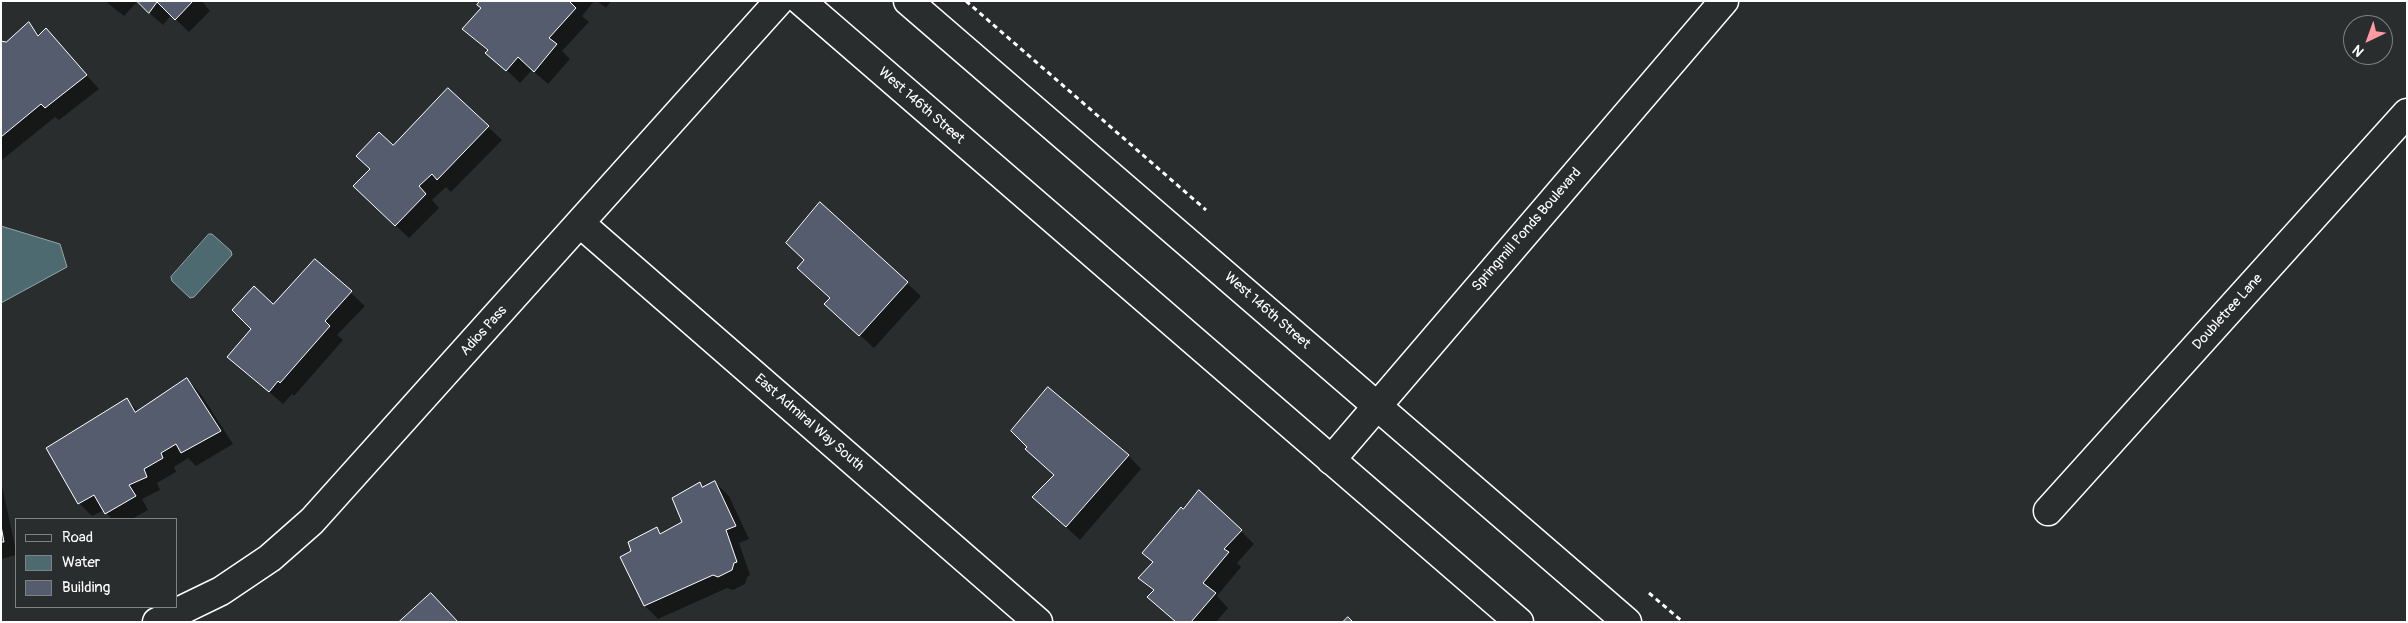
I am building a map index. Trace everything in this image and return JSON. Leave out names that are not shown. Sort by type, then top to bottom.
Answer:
[{"type":"street","name":"Adios Pass","points":[[158,622],[221,591],[270,558],[312,521],[779,1]]},
{"type":"street","name":"West 146th Street","points":[[800,1],[1519,622]]},
{"type":"street","name":"West 146th Street","points":[[908,1],[1627,622]]},
{"type":"street","name":"Springmill Ponds Boulevard","points":[[1331,460],[1724,1]]},
{"type":"street","name":"Doubletree Lane","points":[[2048,511],[2407,113]]},
{"type":"street","name":"East Admiral Way South","points":[[580,224],[1038,622]]},
{"type":"path","points":[[966,1],[1209,213]]},
{"type":"water","points":[[1,226],[60,244],[67,267],[1,303]]},
{"type":"water","points":[[209,234],[212,234],[231,251],[232,255],[194,297],[190,298],[172,281],[171,277]]},
{"type":"building","points":[[137,1],[193,1],[175,20],[157,2],[149,13]]},
{"type":"building","points":[[480,1],[569,1],[576,8],[549,38],[557,44],[534,72],[518,57],[506,71],[485,53],[488,50],[462,29],[481,8],[477,5]]},
{"type":"building","points":[[29,22],[38,36],[46,28],[87,75],[45,108],[41,104],[1,137],[1,41],[6,42]]},
{"type":"building","points":[[448,88],[489,126],[437,180],[432,174],[419,186],[426,194],[395,226],[353,186],[370,169],[356,156],[379,132],[393,145]]},
{"type":"building","points":[[820,202],[908,282],[859,336],[824,304],[830,298],[797,268],[804,260],[786,243]]},
{"type":"building","points":[[315,259],[352,291],[325,321],[330,326],[280,383],[278,381],[269,392],[227,357],[251,329],[232,310],[254,286],[273,304]]},
{"type":"building","points":[[187,378],[221,431],[181,453],[176,444],[161,453],[163,458],[144,469],[147,477],[129,485],[136,496],[105,514],[94,495],[78,504],[46,448],[127,398],[135,412]]},
{"type":"building","points":[[1048,387],[1129,455],[1066,527],[1032,497],[1054,475],[1025,449],[1027,447],[1011,431]]},
{"type":"building","points":[[715,481],[736,526],[726,530],[737,562],[734,563],[732,570],[718,577],[713,575],[644,606],[620,557],[631,551],[628,542],[657,527],[660,534],[682,522],[672,498],[700,482],[702,487]]},
{"type":"building","points":[[1199,490],[1242,530],[1224,549],[1229,552],[1203,583],[1216,593],[1191,622],[1176,622],[1147,597],[1154,590],[1138,578],[1153,562],[1142,553],[1181,507],[1183,509]]},
{"type":"building","points":[[1,526],[4,542],[1,542]]},
{"type":"building","points":[[431,593],[458,622],[399,622]]},
{"type":"building","points":[[1348,617],[1353,622],[1343,622]]}]
